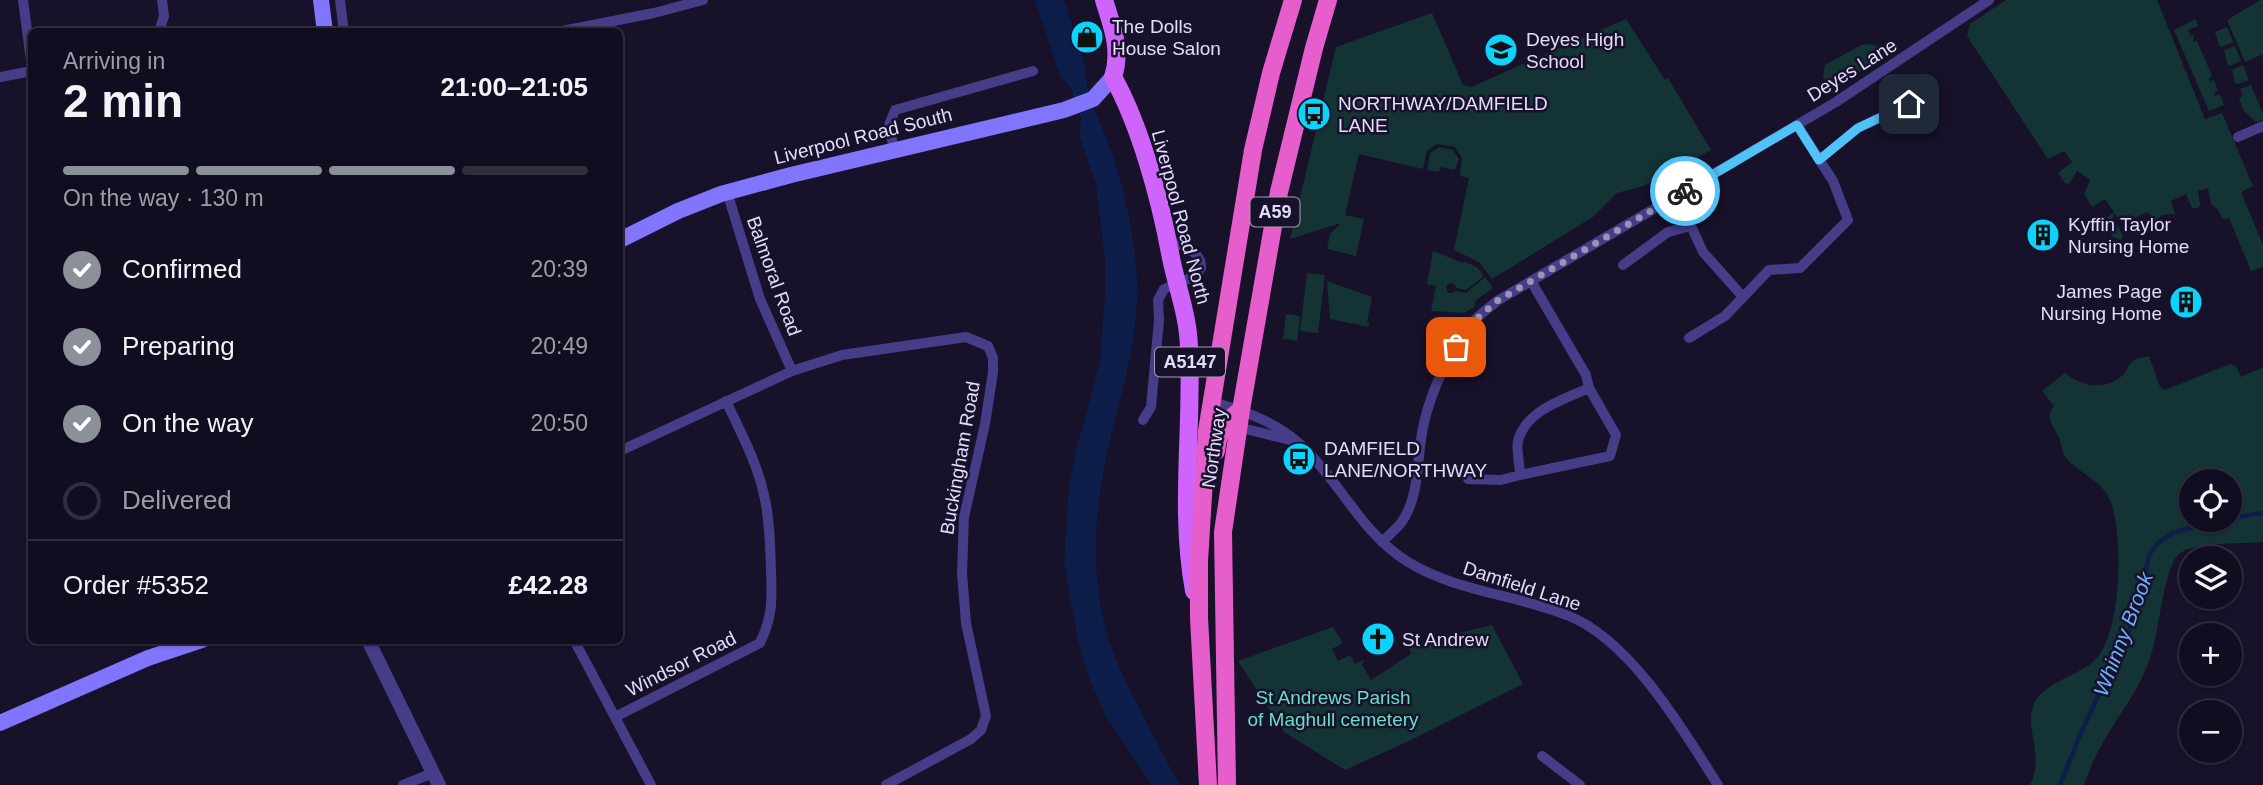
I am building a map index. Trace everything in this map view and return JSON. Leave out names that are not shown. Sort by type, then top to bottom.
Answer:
[{"type":"highway","name":"Northway","points":[[1227,785],[1223,532],[1228,420],[1210,401],[1253,150],[1271,73],[1293,0]]},
{"type":"highway","name":"Northway","points":[[1208,785],[1199,618],[1199,561],[1204,483],[1228,420],[1279,192],[1328,0]]},
{"type":"main road","points":[[321,0],[324,28]]},
{"type":"main road","points":[[1104,0],[1116,37],[1118,62],[1113,77]]},
{"type":"main road","name":"Liverpool Road South","points":[[623,238],[678,211],[726,192],[1064,110],[1093,99],[1113,77]]},
{"type":"main road","name":"Liverpool Road North","points":[[1113,77],[1132,114],[1184,303],[1189,348],[1185,487],[1189,560],[1199,618]]},
{"type":"main road","points":[[0,723],[148,658],[190,644]]},
{"type":"street","points":[[23,0],[28,39]]},
{"type":"street","points":[[160,28],[164,16],[162,0]]},
{"type":"street","points":[[340,0],[344,28]]},
{"type":"street","points":[[577,28],[703,0]]},
{"type":"street","name":"Deyes Lane","points":[[1382,542],[1402,522],[1410,505],[1424,423],[1433,393],[1456,347],[1472,323],[1489,308],[1531,281],[1797,125],[1898,62],[1989,0]]},
{"type":"street","points":[[0,77],[28,71]]},
{"type":"street","points":[[894,150],[889,125],[895,110],[1033,71]]},
{"type":"street","points":[[1819,160],[1858,128],[1909,104],[1925,127]]},
{"type":"street","points":[[1689,338],[1725,316],[1769,270],[1800,268],[1848,220],[1833,181],[1797,125]]},
{"type":"street","points":[[2238,137],[2263,126]]},
{"type":"street","name":"Balmoral Road","points":[[726,192],[760,299],[792,372]]},
{"type":"street","points":[[1623,265],[1668,232],[1691,226],[1703,252],[1743,298]]},
{"type":"street","points":[[1143,420],[1151,407],[1159,320],[1158,300],[1164,289],[1199,272],[1201,260],[1195,252],[1168,239]]},
{"type":"street","points":[[1468,479],[1501,480],[1610,456],[1616,435],[1589,388],[1586,375],[1531,281]]},
{"type":"street","name":"Buckingham Road","points":[[623,450],[792,372],[842,355],[966,337],[988,346],[993,358],[985,424],[964,517],[962,573],[966,623],[986,716],[981,730],[971,739],[886,785]]},
{"type":"street","points":[[1520,475],[1518,442],[1526,426],[1539,411],[1589,388]]},
{"type":"street","name":"Windsor Road","points":[[615,717],[760,643],[768,627],[773,609],[765,496],[753,459],[726,401]]},
{"type":"street","name":"Damfield Lane","points":[[1210,401],[1228,420],[1296,441]]},
{"type":"street","name":"Damfield Lane","points":[[1228,420],[1264,418],[1296,441],[1309,453],[1368,529],[1408,562],[1450,581],[1570,616],[1597,631],[1620,650],[1649,685],[1696,749],[1718,785]]},
{"type":"street","points":[[370,644],[436,779],[402,785]]},
{"type":"street","points":[[577,644],[651,785]]},
{"type":"street","points":[[1542,755],[1580,785]]},
{"type":"green space","points":[[2006,0],[2157,0],[2205,119],[2222,113],[2253,186],[2241,192],[2263,245],[2263,267],[2251,271],[2229,218],[2223,219],[2211,204],[2208,188],[2198,191],[2198,208],[2192,208],[2186,194],[2171,201],[2175,214],[2162,215],[2155,222],[2148,212],[2127,221],[2119,219],[2114,213],[2112,221],[2114,225],[2118,225],[2123,238],[2120,240],[2113,237],[2102,221],[2114,212],[2105,199],[2094,206],[2091,205],[2084,194],[2090,180],[2077,171],[2069,184],[2065,183],[2058,173],[2072,162],[2064,151],[2048,159],[1967,36],[1970,24]]},
{"type":"green space","points":[[2263,0],[2263,54],[2245,62],[2227,20]]},
{"type":"green space","points":[[1432,13],[1463,85],[1471,87],[1626,19],[1665,80],[1668,78],[1711,150],[1644,186],[1617,193],[1593,217],[1492,279],[1479,262],[1454,250],[1469,178],[1460,176],[1462,158],[1455,147],[1437,144],[1427,151],[1423,169],[1359,154],[1345,215],[1364,219],[1356,256],[1327,249],[1330,234],[1341,223],[1290,239],[1336,47]]},
{"type":"green space","points":[[2196,19],[2198,26],[2188,30],[2191,36],[2194,35],[2193,42],[2197,41],[2212,76],[2210,81],[2214,80],[2218,91],[2214,93],[2215,96],[2220,94],[2224,105],[2209,111],[2174,30]]},
{"type":"green space","points":[[2227,27],[2233,42],[2222,47],[2215,32]]},
{"type":"green space","points":[[1867,44],[1875,45],[1887,54],[1831,90],[1823,76],[1825,65]]},
{"type":"green space","points":[[2235,46],[2241,61],[2230,66],[2224,50]]},
{"type":"green space","points":[[2243,65],[2249,80],[2235,83],[2232,70]]},
{"type":"green space","points":[[2251,85],[2263,114],[2263,120],[2256,122],[2244,111],[2239,99],[2243,95],[2240,89]]},
{"type":"green space","points":[[1439,147],[1453,150],[1459,159],[1455,170],[1441,167],[1439,172],[1427,170],[1430,153]]},
{"type":"green space","points":[[1433,251],[1463,263],[1464,261],[1478,268],[1484,276],[1466,290],[1456,288],[1450,283],[1446,286],[1448,293],[1466,293],[1485,277],[1493,288],[1464,313],[1431,311],[1436,286],[1427,284]]},
{"type":"green space","points":[[1307,273],[1325,275],[1318,333],[1300,331]]},
{"type":"green space","points":[[1327,281],[1372,297],[1367,322],[1369,327],[1330,319]]},
{"type":"green space","points":[[1286,314],[1300,316],[1297,341],[1283,339]]},
{"type":"green space","points":[[2149,356],[2160,387],[2165,390],[2230,364],[2236,366],[2241,377],[2263,367],[2263,542],[2179,546],[2179,554],[2169,572],[2148,665],[2098,751],[2084,785],[2030,785],[2036,764],[2031,725],[2033,707],[2043,692],[2085,668],[2101,653],[2112,622],[2118,584],[2118,549],[2113,509],[2107,494],[2098,484],[2071,464],[2065,456],[2050,420],[2054,406],[2042,391],[2065,373],[2086,384],[2109,383],[2123,375],[2138,358]]},
{"type":"green space","name":"St Andrews Parish of Maghull cemetery","points":[[1492,625],[1523,684],[1345,770],[1284,732],[1238,661],[1333,627],[1343,643],[1332,649],[1338,661],[1350,655],[1355,664],[1363,660],[1362,664],[1371,680],[1411,654],[1409,648],[1418,643]]},
{"type":"water","points":[[1035,0],[1064,0],[1086,68],[1091,101],[1116,167],[1130,224],[1136,267],[1136,312],[1130,356],[1100,493],[1096,544],[1099,594],[1110,643],[1123,676],[1180,785],[1152,785],[1105,715],[1089,678],[1077,637],[1064,563],[1068,495],[1074,459],[1100,362],[1105,259],[1096,184],[1079,135],[1081,119],[1070,86],[1061,78]]},
{"type":"waterway","name":"Whinny Brook","points":[[2242,516],[2263,513]]},
{"type":"waterway","name":"Whinny Brook","points":[[2060,785],[2080,735],[2131,626],[2140,601],[2149,555],[2156,545],[2179,531]]},
{"type":"way so far","points":[[1456,347],[1472,323],[1497,301],[1685,191]]},
{"type":"place","name":"The Dolls House Salon","points":[[1087,37]]},
{"type":"place","name":"Deyes High School","points":[[1501,50]]},
{"type":"place","name":"NORTHWAY/DAMFIELD LANE","points":[[1314,114]]},
{"type":"place","name":"Kyffin Taylor Nursing Home","points":[[2043,235]]},
{"type":"place","name":"James Page Nursing Home","points":[[2186,302]]},
{"type":"place","name":"DAMFIELD LANE/NORTHWAY","points":[[1299,459]]},
{"type":"place","name":"St Andrew","points":[[1378,639]]},
{"type":"route","points":[[1685,191],[1797,125],[1819,160],[1858,128],[1909,104]]}]
